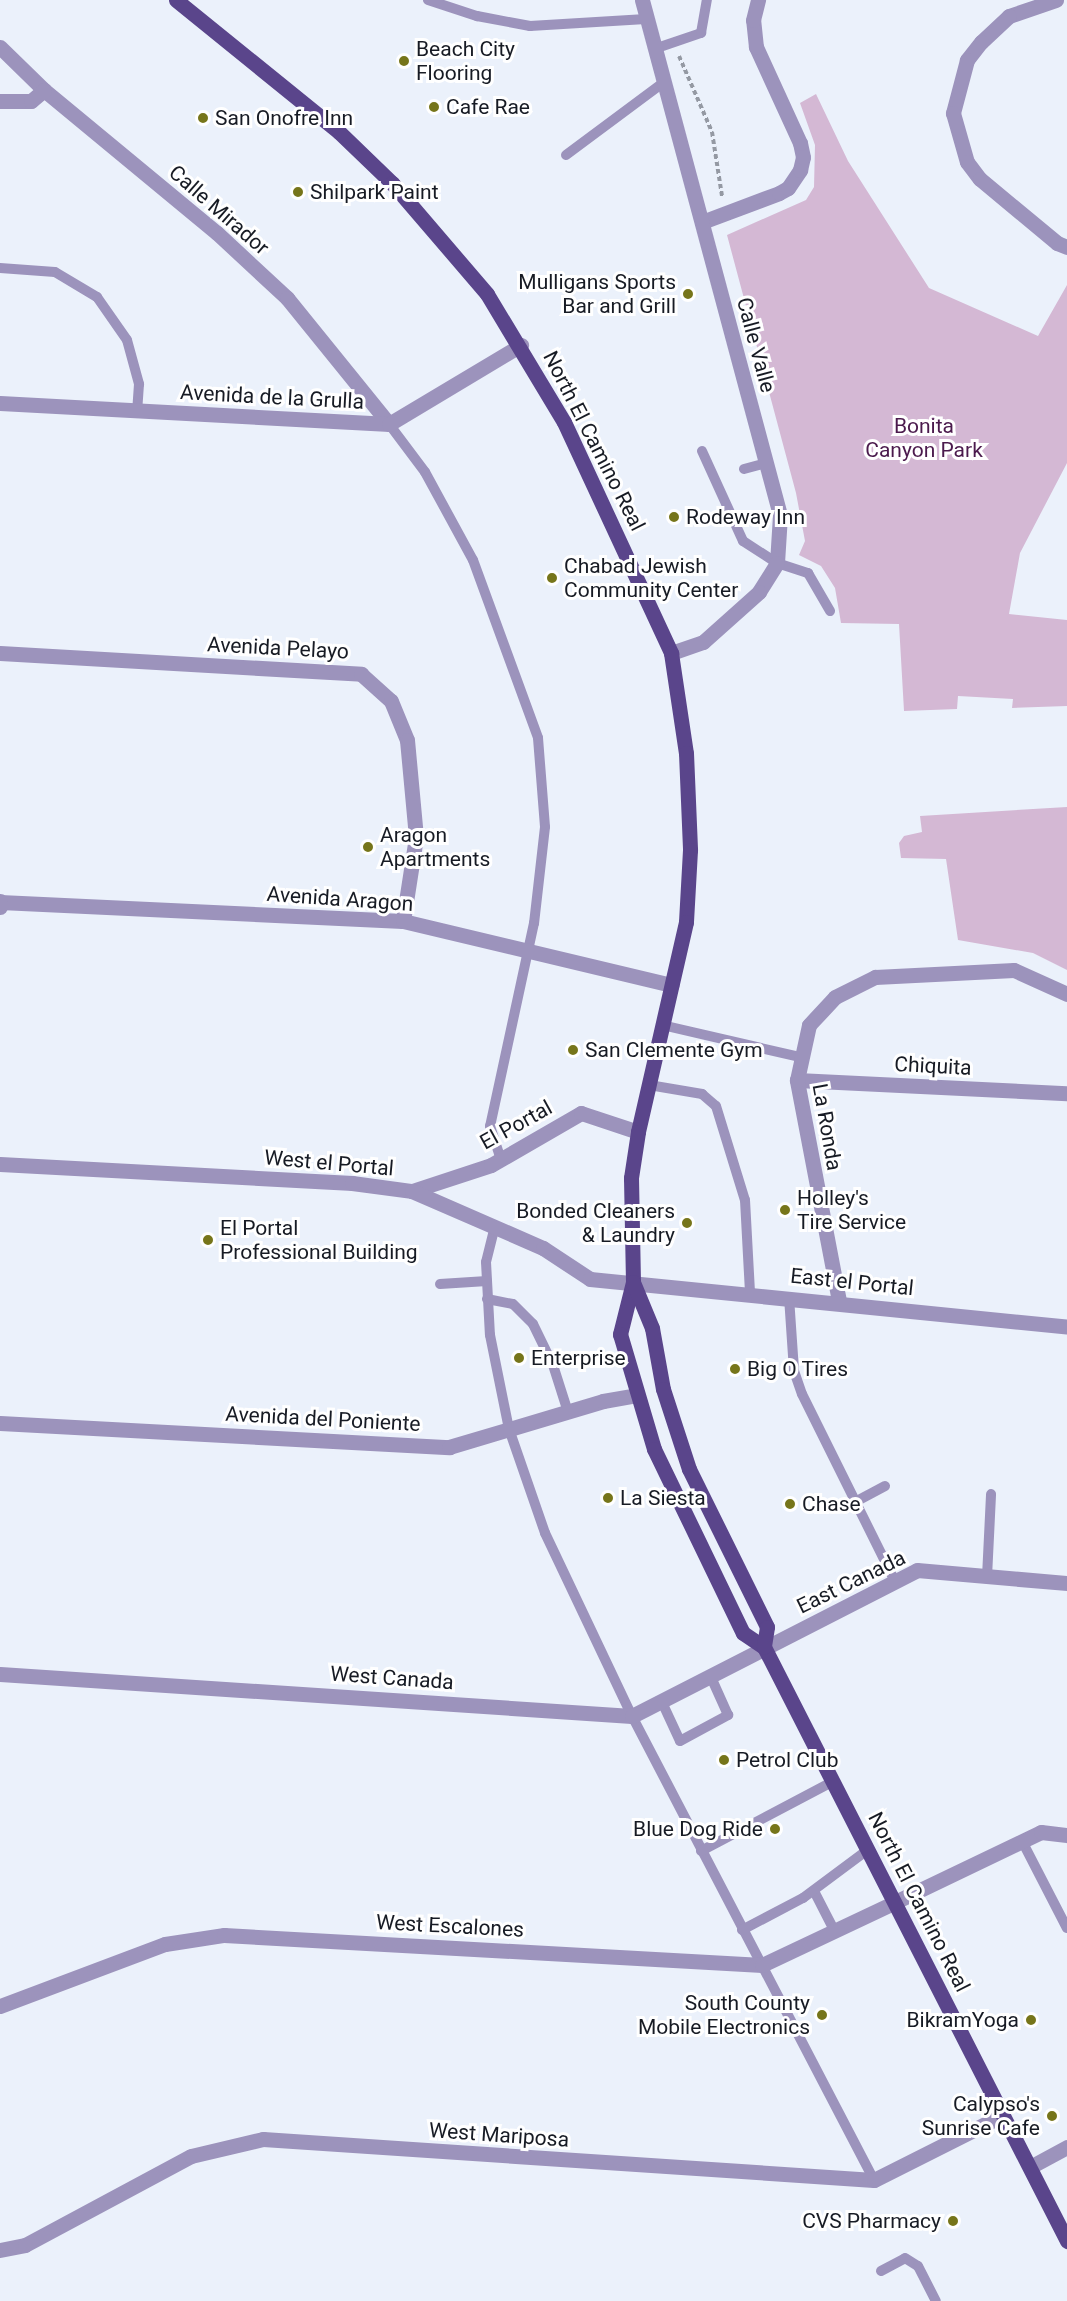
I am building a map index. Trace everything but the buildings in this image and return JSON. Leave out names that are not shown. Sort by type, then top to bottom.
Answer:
[{"type":"main road","name":"North El Camino Real","points":[[176,0],[339,132],[392,183],[487,294],[521,345],[601,497],[671,653],[686,753],[690,850],[686,922],[638,1132],[632,1178],[633,1282],[620,1334],[636,1395],[654,1449],[743,1633],[764,1647],[1067,2241]]},
{"type":"main road","name":"North El Camino Real","points":[[633,1282],[652,1328],[663,1389],[689,1469],[767,1628],[764,1647]]},
{"type":"street","name":"Calle Valle","points":[[642,0],[780,514],[777,562],[759,592],[737,615],[703,642],[671,653]]},
{"type":"street","points":[[702,222],[725,215],[788,188],[800,170],[803,157],[756,47],[753,21],[758,0]]},
{"type":"street","points":[[1056,0],[1009,16],[981,42],[967,60],[953,113],[967,162],[981,179],[1057,243],[1067,247]]},
{"type":"street","name":"Calle Mirador","points":[[0,47],[44,90],[217,233],[287,298],[389,424]]},
{"type":"street","points":[[0,101],[31,102],[44,90]]},
{"type":"street","name":"Avenida de la Grulla","points":[[0,403],[389,424],[521,345]]},
{"type":"street","name":"Avenida Pelayo","points":[[0,652],[361,674],[391,701],[407,740],[416,837],[403,921]]},
{"type":"street","points":[[0,902],[0,907]]},
{"type":"street","name":"Avenida Aragon","points":[[0,902],[403,921],[671,986]]},
{"type":"street","name":"La Ronda","points":[[838,1301],[796,1080],[799,1056],[809,1025],[821,1010],[850,987],[875,977],[1014,970],[1042,979],[1067,994]]},
{"type":"street","name":"Chiquita","points":[[796,1080],[1067,1093]]},
{"type":"street","name":"El Portal","points":[[412,1191],[501,1160],[581,1113],[638,1132]]},
{"type":"street","name":"West el Portal","points":[[0,1164],[352,1183],[412,1191],[543,1248],[590,1279],[633,1282]]},
{"type":"street","name":"East el Portal","points":[[633,1282],[838,1301],[1067,1327]]},
{"type":"street","name":"Avenida del Poniente","points":[[0,1423],[449,1446],[636,1395]]},
{"type":"street","name":"East Canada","points":[[764,1647],[917,1570],[1067,1583]]},
{"type":"street","points":[[632,1716],[764,1647]]},
{"type":"street","name":"West Canada","points":[[0,1674],[632,1716]]},
{"type":"street","points":[[762,1965],[833,1928],[895,1902],[1041,1832],[1067,1835]]},
{"type":"street","name":"West Escalones","points":[[0,2006],[165,1944],[224,1935],[762,1965]]},
{"type":"street","points":[[874,2180],[1003,2115]]},
{"type":"street","name":"West Mariposa","points":[[0,2250],[25,2245],[191,2156],[263,2139],[874,2180]]},
{"type":"street","points":[[1029,2168],[1067,2147]]},
{"type":"lane","points":[[428,0],[477,16],[530,26],[646,19]]},
{"type":"lane","points":[[654,49],[675,44],[701,33],[707,0]]},
{"type":"lane","points":[[566,155],[663,83]]},
{"type":"lane","points":[[0,268],[55,272],[96,297],[127,340],[139,384],[137,412]]},
{"type":"lane","points":[[389,424],[425,472],[473,560],[538,738],[545,827],[534,923],[490,1126],[501,1160]]},
{"type":"lane","points":[[702,451],[743,541],[777,562],[808,573],[830,610]]},
{"type":"lane","points":[[744,469],[766,463]]},
{"type":"lane","points":[[662,1025],[799,1056]]},
{"type":"lane","points":[[649,1085],[702,1094],[716,1106],[745,1200],[750,1293]]},
{"type":"lane","points":[[495,1226],[486,1262],[489,1335],[509,1429],[545,1533],[632,1716],[874,2180]]},
{"type":"lane","points":[[440,1284],[487,1281]]},
{"type":"lane","points":[[789,1297],[794,1371],[855,1502],[895,1581]]},
{"type":"lane","points":[[488,1299],[513,1304],[533,1324],[553,1365],[568,1412]]},
{"type":"lane","points":[[855,1502],[885,1486]]},
{"type":"lane","points":[[987,1577],[991,1494]]},
{"type":"lane","points":[[661,1700],[680,1741],[728,1715],[710,1675]]},
{"type":"lane","points":[[701,1851],[834,1781]]},
{"type":"lane","points":[[1022,1841],[1067,1928]]},
{"type":"lane","points":[[742,1930],[814,1891],[869,1849]]},
{"type":"lane","points":[[814,1891],[833,1928]]},
{"type":"lane","points":[[881,2271],[905,2258],[918,2266],[936,2301]]},
{"type":"path","points":[[675,44],[712,132],[725,215]]},
{"type":"green space","name":"Bonita Canyon Park","points":[[816,94],[848,161],[929,288],[1038,336],[1067,285],[1067,463],[1020,553],[1009,614],[1067,620],[1067,706],[1012,708],[1013,699],[958,696],[957,709],[904,711],[899,624],[841,623],[835,588],[821,566],[799,555],[805,541],[796,493],[727,235],[806,200],[814,187],[815,145],[800,103]]},
{"type":"green space","points":[[1067,807],[1067,970],[1033,953],[958,940],[946,859],[901,858],[899,843],[904,836],[922,832],[920,816]]},
{"type":"place","name":"Beach City Flooring","points":[[404,61]]},
{"type":"place","name":"Cafe Rae","points":[[434,107]]},
{"type":"place","name":"San Onofre Inn","points":[[203,118]]},
{"type":"place","name":"Shilpark Paint","points":[[298,192]]},
{"type":"place","name":"Mulligans Sports Bar and Grill","points":[[688,294]]},
{"type":"place","name":"Rodeway Inn","points":[[674,517]]},
{"type":"place","name":"Chabad Jewish Community Center","points":[[552,578]]},
{"type":"place","name":"Aragon Apartments","points":[[368,847]]},
{"type":"place","name":"San Clemente Gym","points":[[573,1050]]},
{"type":"place","name":"Holley's Tire Service","points":[[785,1210]]},
{"type":"place","name":"Bonded Cleaners & Laundry","points":[[687,1223]]},
{"type":"place","name":"El Portal Professional Building","points":[[208,1240]]},
{"type":"place","name":"Enterprise","points":[[519,1358]]},
{"type":"place","name":"Big O Tires","points":[[735,1369]]},
{"type":"place","name":"La Siesta","points":[[608,1498]]},
{"type":"place","name":"Chase","points":[[790,1504]]},
{"type":"place","name":"Petrol Club","points":[[724,1760]]},
{"type":"place","name":"Blue Dog Ride","points":[[775,1829]]},
{"type":"place","name":"South County Mobile Electronics","points":[[822,2015]]},
{"type":"place","name":"BikramYoga","points":[[1031,2020]]},
{"type":"place","name":"Calypso's Sunrise Cafe","points":[[1052,2116]]},
{"type":"place","name":"CVS Pharmacy","points":[[953,2221]]}]
